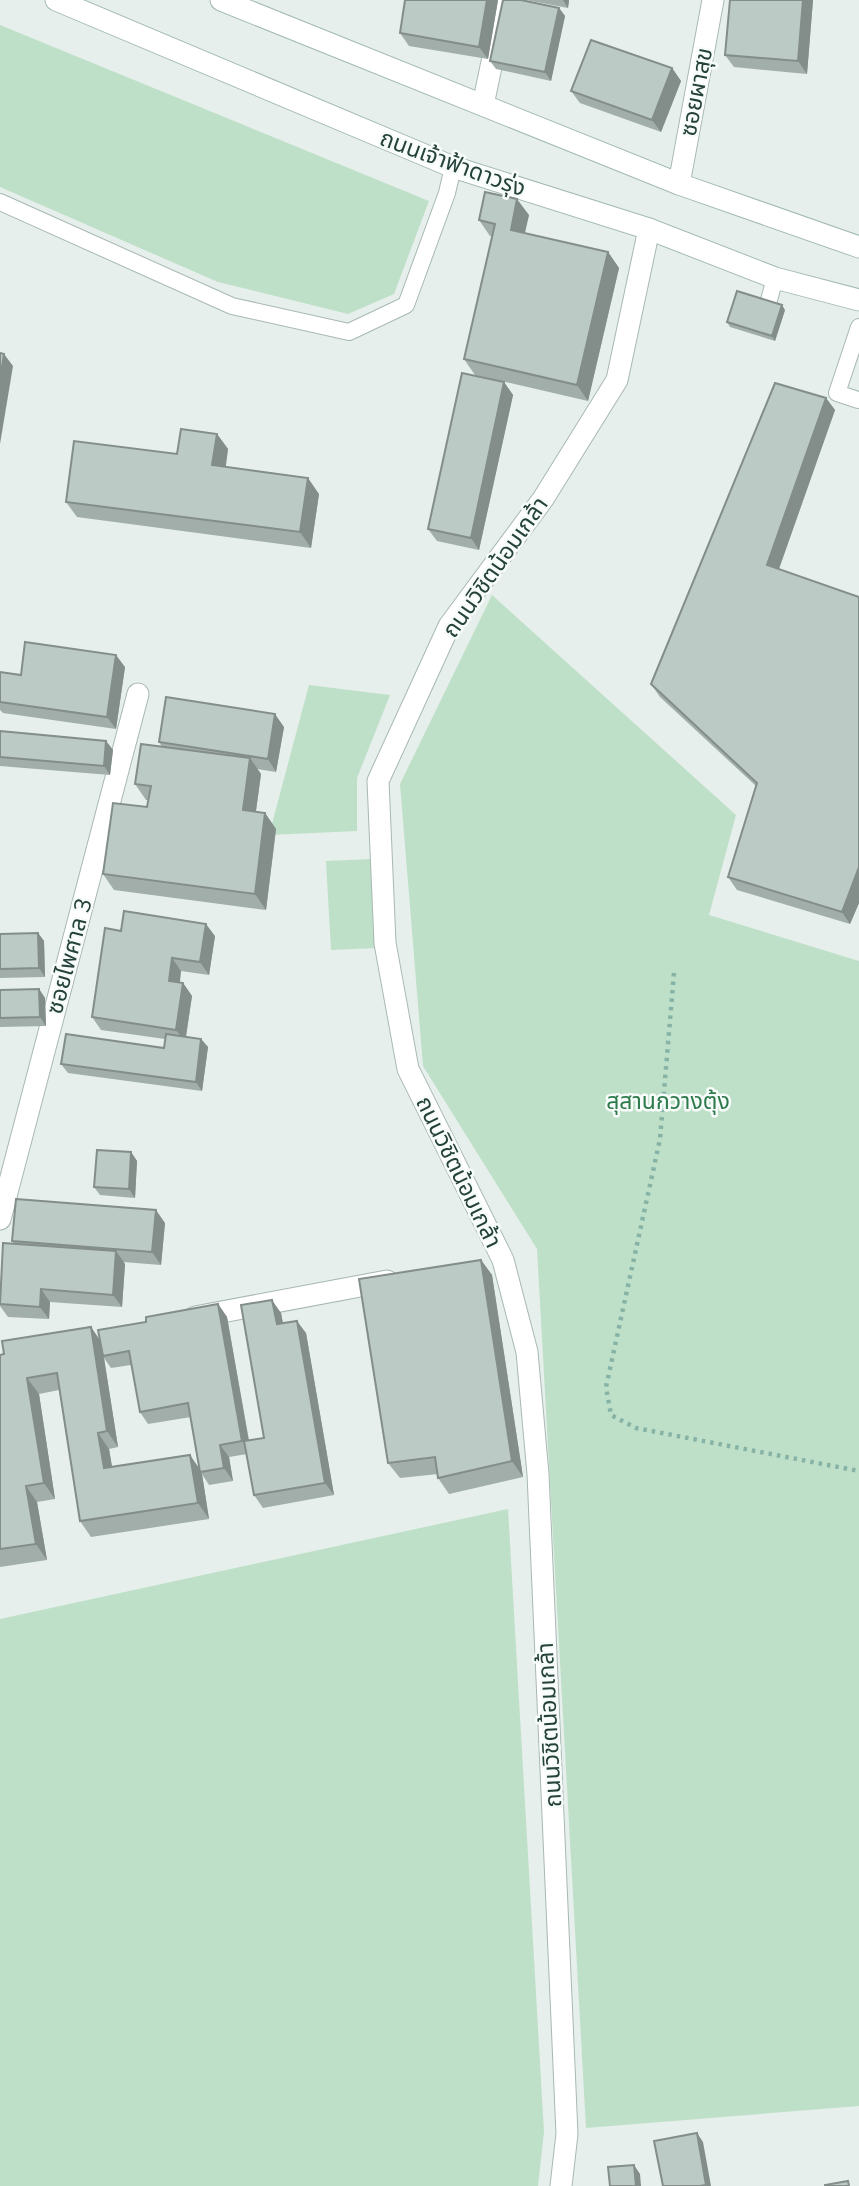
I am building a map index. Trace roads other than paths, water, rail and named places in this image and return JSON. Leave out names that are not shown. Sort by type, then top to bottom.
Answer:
[{"type":"street","name":"ถนนเจ้าฟ้าดาวรุ่ง","points":[[56,0],[453,167],[649,229],[775,278],[859,300]]},
{"type":"street","points":[[220,0],[679,184],[859,247]]},
{"type":"street","points":[[482,106],[505,0]]},
{"type":"street","name":"ซอยผาสุข","points":[[679,184],[713,0]]},
{"type":"street","name":"ถนนวิชิตน้อมเกล้า","points":[[561,2186],[567,2134],[538,1474],[527,1352],[503,1259],[408,1069],[385,943],[378,781],[449,626],[543,499],[617,380],[649,229]]},
{"type":"street","name":"ซอยไพศาล 3","points":[[0,1219],[138,694]]},
{"type":"street","points":[[475,1265],[503,1259]]},
{"type":"street","points":[[177,1320],[408,1277]]},
{"type":"lane","points":[[0,202],[232,306],[349,332],[406,305],[440,214],[453,167]]},
{"type":"lane","points":[[768,304],[775,278]]},
{"type":"lane","points":[[858,400],[837,393],[859,327]]},
{"type":"park label","name":"สุสานกวางตุ้ง","points":[[668,1101]]}]
